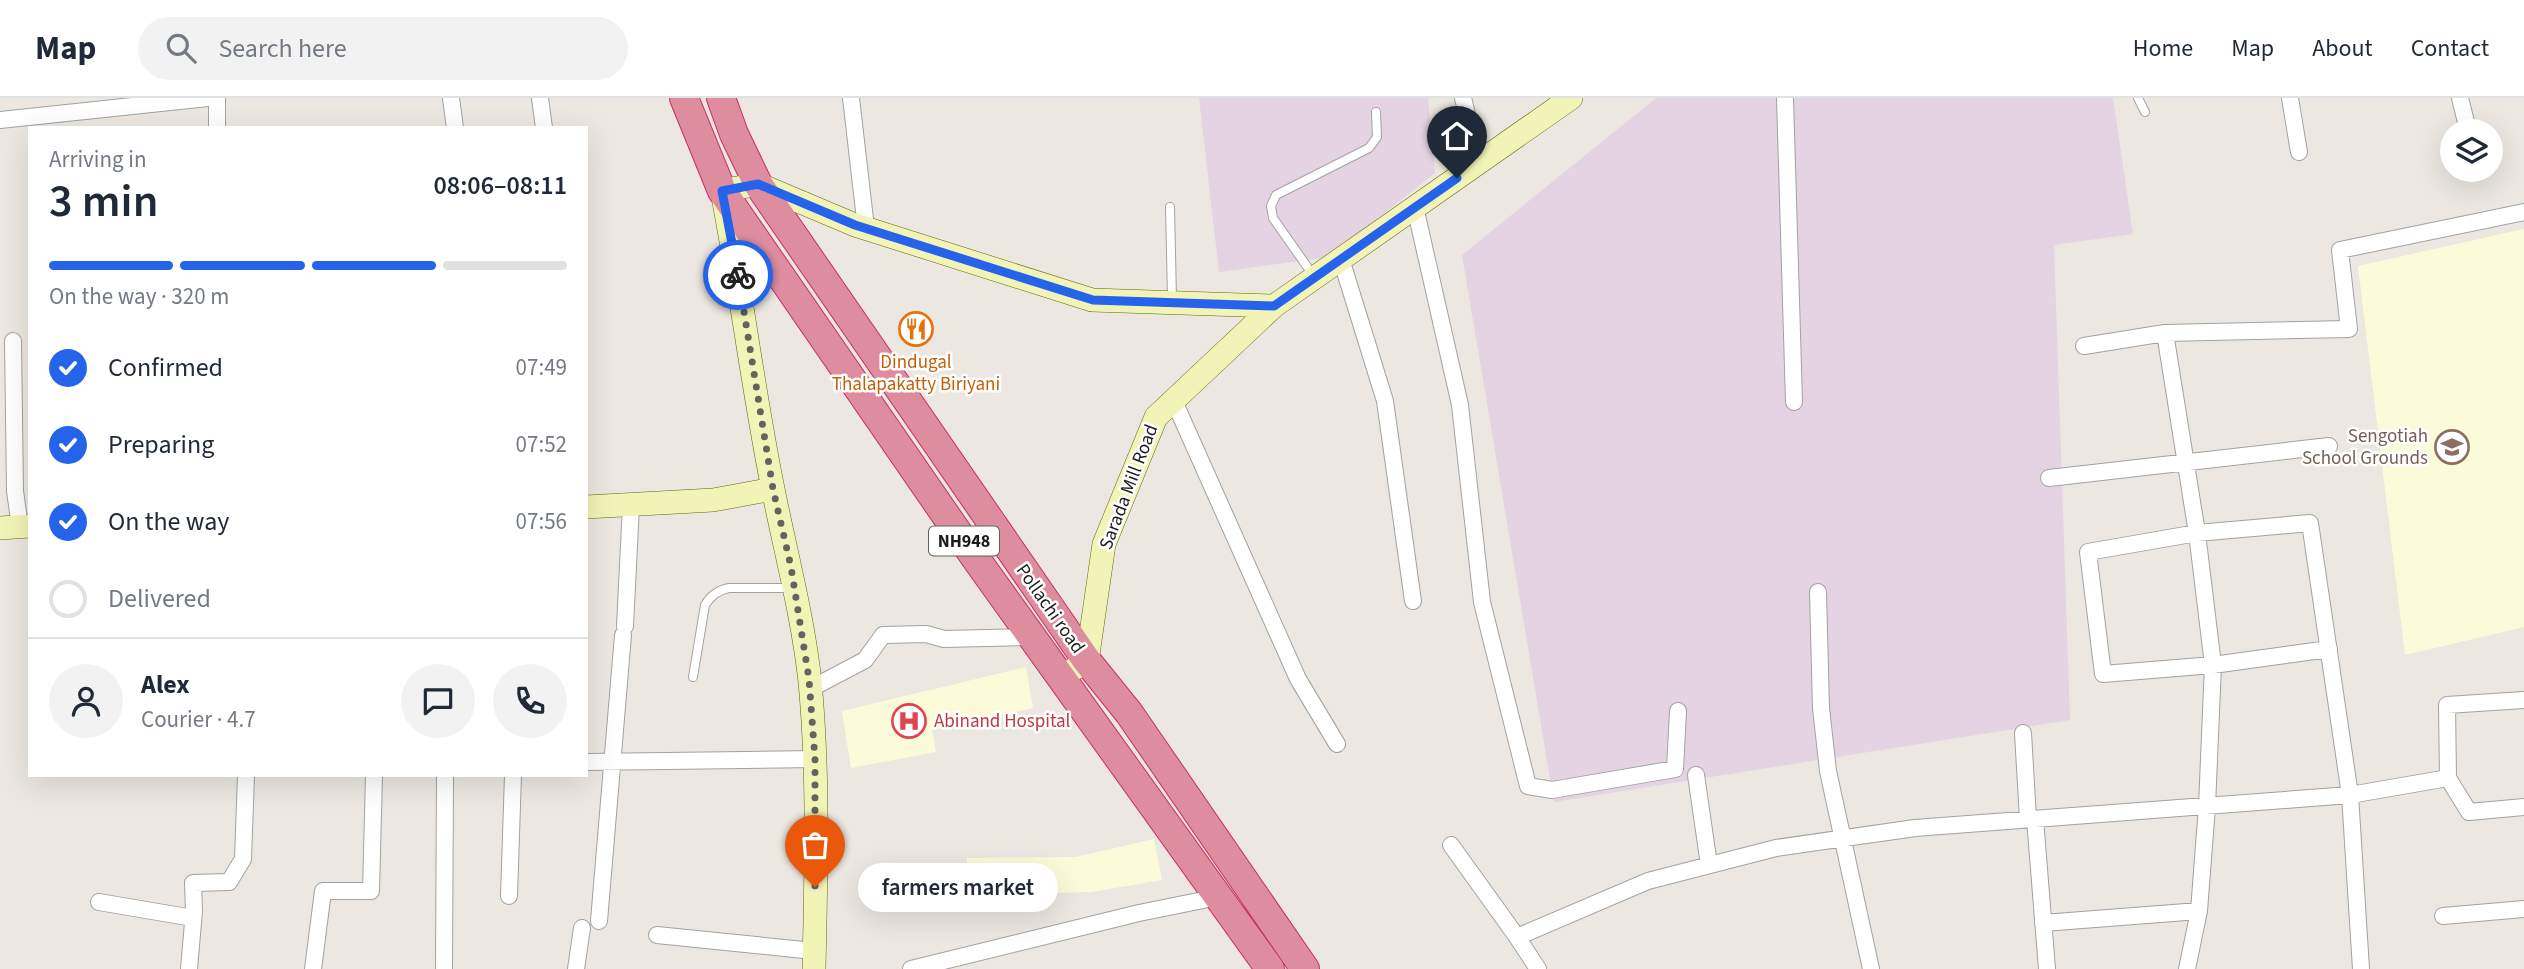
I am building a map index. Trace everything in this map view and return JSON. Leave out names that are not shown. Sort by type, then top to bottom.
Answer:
[{"type":"highway","name":"NH948","points":[[684,98],[722,191],[1032,637],[1270,969]]},
{"type":"highway","name":"Pollachi road","points":[[721,98],[734,134],[758,184],[1087,661],[1129,713],[1305,969]]},
{"type":"main road","name":"Sarada Mill Road","points":[[1087,661],[1104,544],[1156,417],[1274,306],[1571,98]]},
{"type":"main road","points":[[814,960],[815,759],[810,689],[722,191],[758,184],[866,228],[1093,300],[1274,306]]},
{"type":"main road","points":[[588,507],[713,500],[773,489]]},
{"type":"main road","points":[[1061,677],[1087,661]]},
{"type":"street","points":[[0,120],[208,98]]},
{"type":"street","points":[[217,98],[217,126]]},
{"type":"street","points":[[451,98],[455,126]]},
{"type":"street","points":[[540,98],[544,126]]},
{"type":"street","points":[[851,98],[866,228]]},
{"type":"street","points":[[1463,98],[1479,163]]},
{"type":"street","points":[[1785,98],[1794,402]]},
{"type":"street","points":[[2290,98],[2300,152]]},
{"type":"street","points":[[2460,98],[2465,119]]},
{"type":"street","points":[[1415,207],[1460,405],[1482,601],[1528,786],[1552,790],[1675,769],[1678,711]]},
{"type":"street","points":[[2084,346],[2165,333],[2349,329],[2340,250],[2524,212]]},
{"type":"street","points":[[1341,259],[1385,401],[1413,601]]},
{"type":"street","points":[[2165,333],[2197,533],[2213,665],[2199,911],[2188,969]]},
{"type":"street","points":[[13,341],[17,527]]},
{"type":"street","points":[[1174,401],[1298,679],[1337,744]]},
{"type":"street","points":[[2049,478],[2329,446]]},
{"type":"street","points":[[599,921],[624,631],[631,505]]},
{"type":"street","points":[[2329,649],[2213,665],[2103,674],[2088,552],[2197,533],[2310,523],[2329,649],[2350,795],[2361,969]]},
{"type":"street","points":[[1818,592],[1821,708],[1828,771],[1871,969]]},
{"type":"street","points":[[810,689],[865,660],[883,635],[926,634],[944,639],[1032,637]]},
{"type":"street","points":[[2524,700],[2447,705],[2448,778],[2469,812],[2524,807]]},
{"type":"street","points":[[2023,733],[2047,969]]},
{"type":"street","points":[[588,762],[815,759]]},
{"type":"street","points":[[1696,775],[1709,865]]},
{"type":"street","points":[[189,969],[193,883],[229,881],[243,859],[246,777]]},
{"type":"street","points":[[313,969],[323,891],[372,891],[374,777]]},
{"type":"street","points":[[444,969],[445,777]]},
{"type":"street","points":[[509,896],[513,777]]},
{"type":"street","points":[[1517,937],[1648,881],[1776,848],[1915,828],[2350,795],[2448,778]]},
{"type":"street","points":[[1451,845],[1538,969]]},
{"type":"street","points":[[911,969],[1139,913],[1218,897]]},
{"type":"street","points":[[99,902],[193,918]]},
{"type":"street","points":[[2443,916],[2524,909]]},
{"type":"street","points":[[2043,922],[2199,911]]},
{"type":"street","points":[[576,969],[582,928]]},
{"type":"street","points":[[657,935],[814,960]]},
{"type":"lane","points":[[2138,98],[2145,112]]},
{"type":"lane","points":[[1314,278],[1273,218],[1270,206],[1276,195],[1369,148],[1377,136],[1376,112]]},
{"type":"lane","points":[[1170,207],[1172,302]]},
{"type":"lane","points":[[693,677],[705,605],[715,593],[729,588],[794,588]]},
{"type":"shaded area","points":[[1199,98],[1428,98],[1435,173],[1329,257],[1219,272]]},
{"type":"shaded area","points":[[1656,98],[2113,98],[2133,234],[2054,245],[2070,720],[1554,802],[1462,255]]},
{"type":"shaded area","name":"Sengotiah School Grounds","points":[[2524,229],[2524,627],[2405,655],[2358,266]]},
{"type":"shaded area","name":"Abinand Hospital","points":[[1026,667],[1033,708],[932,730],[936,752],[851,768],[842,711]]},
{"type":"shaded area","points":[[1154,839],[1162,880],[1091,892],[968,895],[967,858],[1076,857]]},
{"type":"way so far","points":[[738,275],[773,489],[791,567],[809,679],[815,759],[815,887]]},
{"type":"place","name":"Dindugal Thalapakatty Biriyani","points":[[916,329]]},
{"type":"place","name":"Sengotiah School Grounds","points":[[2452,447]]},
{"type":"place","name":"Abinand Hospital","points":[[909,721]]},
{"type":"place","name":"farmers market","points":[[815,887]]},
{"type":"route","points":[[738,275],[722,191],[758,184],[855,225],[1093,300],[1274,306],[1457,178]]}]
